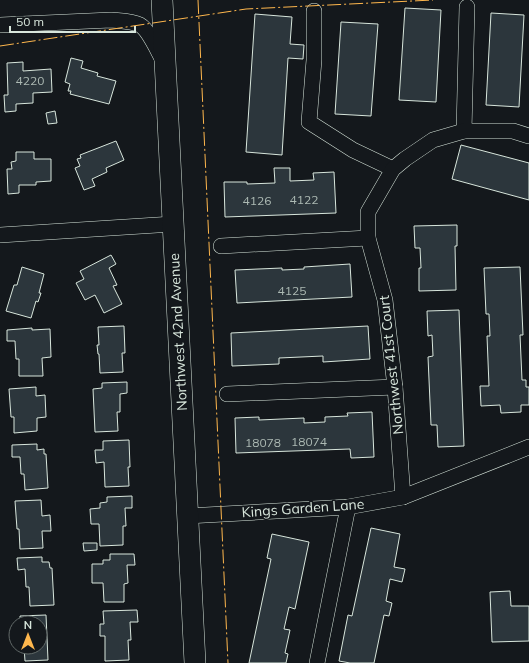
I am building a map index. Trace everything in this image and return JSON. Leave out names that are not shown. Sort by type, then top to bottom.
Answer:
[{"type":"street","name":"Northwest 42nd Avenue","points":[[162,0],[195,663]]},
{"type":"street","points":[[464,131],[467,7]]},
{"type":"street","points":[[314,11],[314,60],[309,122],[353,150],[393,169],[433,140],[464,131],[514,130],[529,136]]},
{"type":"street","points":[[0,25],[111,20],[128,22],[140,25],[147,33],[166,66]]},
{"type":"street","name":"Northwest 41st Court","points":[[393,169],[368,212],[368,238],[386,300],[395,387],[403,497]]},
{"type":"street","points":[[0,235],[173,224]]},
{"type":"street","points":[[222,246],[368,238]]},
{"type":"street","points":[[227,394],[395,387]]},
{"type":"street","name":"Kings Garden Lane","points":[[187,516],[348,507],[403,497],[529,447]]},
{"type":"street","points":[[317,663],[348,507]]},
{"type":"building","points":[[405,8],[441,10],[436,102],[399,100]]},
{"type":"building","points":[[491,13],[524,15],[519,107],[486,105]]},
{"type":"building","points":[[255,14],[292,17],[290,44],[304,45],[303,59],[288,58],[282,155],[246,152]]},
{"type":"building","points":[[341,22],[378,24],[371,116],[335,114]]},
{"type":"building","points":[[71,58],[83,61],[81,68],[98,73],[97,76],[116,81],[109,104],[70,94],[71,91],[68,91],[70,84],[65,82]]},
{"type":"building","points":[[23,62],[23,71],[51,69],[52,92],[33,93],[33,103],[16,104],[16,111],[5,112],[4,95],[8,95],[7,63]]},
{"type":"building","points":[[55,111],[57,123],[48,124],[46,113]]},
{"type":"building","points":[[116,141],[124,160],[106,168],[107,172],[92,179],[95,186],[84,190],[75,168],[80,166],[77,159],[81,158],[80,155]]},
{"type":"building","points":[[461,145],[529,163],[529,200],[452,179]]},
{"type":"building","points":[[16,152],[34,152],[34,159],[51,159],[51,181],[36,182],[36,185],[19,185],[19,193],[8,194],[7,169],[12,169],[11,162],[16,161]]},
{"type":"building","points":[[274,168],[290,168],[290,181],[314,180],[313,173],[334,172],[336,213],[225,217],[224,182],[247,182],[247,184],[275,183]]},
{"type":"building","points":[[457,225],[457,246],[455,246],[456,290],[419,291],[419,268],[421,268],[420,248],[415,248],[414,226]]},
{"type":"building","points":[[111,255],[116,264],[109,268],[117,285],[113,286],[122,304],[104,313],[95,295],[85,300],[76,283],[84,279],[80,271]]},
{"type":"building","points":[[350,264],[352,297],[237,303],[235,270],[282,268],[282,270],[304,269],[304,267]]},
{"type":"building","points":[[22,267],[44,274],[39,293],[41,293],[38,302],[36,301],[31,318],[6,311],[14,285],[17,285]]},
{"type":"building","points":[[520,267],[523,335],[520,335],[522,380],[526,380],[526,387],[529,387],[529,405],[521,405],[521,412],[501,413],[500,405],[481,406],[480,386],[489,386],[487,336],[490,336],[489,314],[486,314],[484,268]]},
{"type":"building","points":[[459,310],[464,446],[438,447],[437,425],[431,425],[428,357],[433,356],[432,335],[428,336],[427,311]]},
{"type":"building","points":[[124,326],[125,353],[122,353],[123,372],[100,373],[97,345],[99,345],[98,327]]},
{"type":"building","points":[[368,326],[370,359],[323,362],[323,356],[279,358],[279,364],[232,366],[231,333]]},
{"type":"building","points":[[32,328],[32,330],[50,329],[51,357],[42,358],[43,376],[19,376],[19,359],[16,359],[15,341],[7,341],[7,330]]},
{"type":"building","points":[[127,382],[127,393],[120,394],[120,412],[117,412],[118,431],[95,432],[93,389],[102,388],[102,383]]},
{"type":"building","points":[[36,387],[36,396],[45,395],[46,417],[37,418],[37,431],[14,433],[14,417],[11,417],[9,389]]},
{"type":"building","points":[[372,412],[374,457],[351,458],[350,449],[236,453],[235,418],[259,417],[259,420],[304,418],[304,423],[325,422],[325,417],[348,416],[347,413]]},
{"type":"building","points":[[129,440],[129,486],[105,487],[104,462],[96,463],[95,450],[103,450],[103,441]]},
{"type":"building","points":[[37,444],[37,450],[44,449],[44,454],[46,454],[48,488],[25,490],[24,474],[21,474],[20,457],[12,457],[12,445]]},
{"type":"building","points":[[132,496],[132,508],[125,508],[126,526],[123,526],[123,545],[100,546],[99,524],[91,524],[90,509],[100,508],[100,503],[107,502],[107,497]]},
{"type":"building","points":[[41,500],[42,516],[50,515],[51,531],[42,531],[43,548],[20,549],[15,501]]},
{"type":"building","points":[[371,528],[400,534],[394,567],[405,569],[402,582],[390,579],[386,601],[392,603],[389,616],[384,615],[374,663],[350,663],[339,661],[348,615],[352,616]]},
{"type":"building","points":[[272,534],[309,542],[295,609],[289,607],[284,629],[290,630],[285,653],[288,654],[286,663],[249,663],[271,559],[267,558]]},
{"type":"building","points":[[83,543],[97,543],[97,550],[84,551]]},
{"type":"building","points":[[110,554],[134,554],[135,565],[127,565],[128,583],[124,584],[124,602],[104,602],[103,583],[92,583],[92,564],[103,564],[103,560],[110,560]]},
{"type":"building","points":[[42,557],[42,562],[49,562],[50,568],[52,568],[54,605],[30,606],[29,587],[26,587],[25,569],[18,570],[17,558]]},
{"type":"building","points":[[510,591],[511,606],[529,606],[529,641],[492,642],[490,592]]},
{"type":"building","points":[[137,610],[138,622],[130,622],[131,640],[128,640],[129,660],[105,661],[105,636],[100,636],[100,624],[104,624],[103,611]]},
{"type":"building","points":[[25,655],[48,655],[48,660],[25,661]]},
{"type":"power","points":[[198,0],[228,663]]},
{"type":"power","points":[[0,46],[246,9],[433,0]]}]
